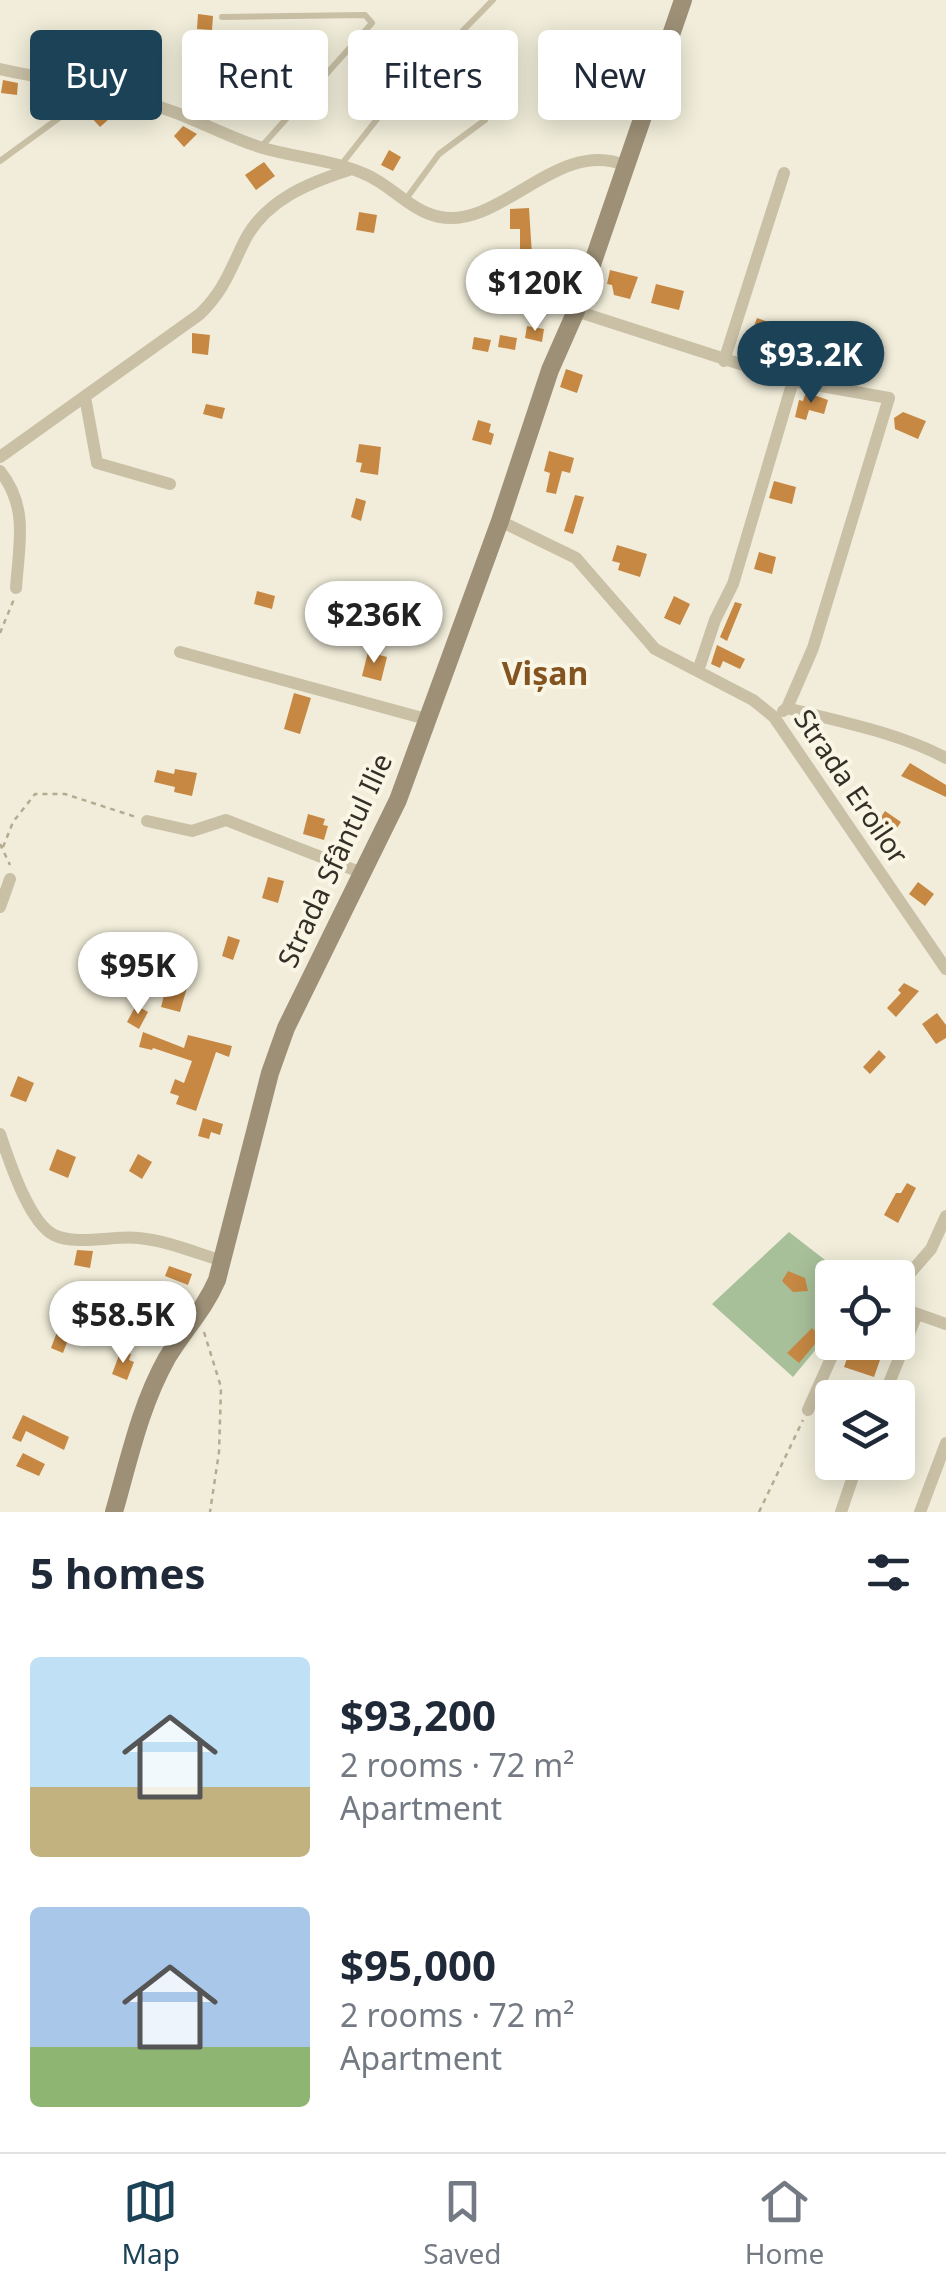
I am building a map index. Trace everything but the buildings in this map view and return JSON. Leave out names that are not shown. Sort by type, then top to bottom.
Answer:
[{"type":"street","name":"Strada Sfântul Ilie","points":[[114,1512],[142,1414],[157,1379],[209,1299],[223,1261],[270,1073],[286,1028],[398,800],[500,522],[550,370],[576,311],[683,0]]},
{"type":"street","points":[[0,69],[30,75]]},
{"type":"street","points":[[162,108],[260,148],[368,174],[428,214],[452,218],[484,210],[532,182],[572,166],[597,161],[626,166]]},
{"type":"street","points":[[0,457],[200,314],[220,295],[251,230],[274,204],[346,168]]},
{"type":"street","points":[[724,361],[784,174]]},
{"type":"street","points":[[576,311],[724,361],[793,380],[888,398],[812,648],[787,708],[774,717]]},
{"type":"street","points":[[698,671],[715,620],[733,584],[793,380]]},
{"type":"street","points":[[86,397],[97,463],[170,484]]},
{"type":"street","points":[[0,471],[17,498],[20,521],[16,588]]},
{"type":"street","name":"Strada Eroilor","points":[[500,522],[576,558],[655,649],[754,700],[774,717],[946,969]]},
{"type":"street","points":[[180,652],[426,719]]},
{"type":"street","points":[[787,708],[922,746],[946,758]]},
{"type":"street","points":[[147,821],[192,831],[226,820],[362,873]]},
{"type":"street","points":[[0,907],[10,879]]},
{"type":"street","points":[[0,1134],[22,1198],[54,1236],[112,1241],[134,1237],[223,1261]]},
{"type":"street","points":[[915,1266],[930,1248],[946,1216]]},
{"type":"street","points":[[890,1380],[917,1314],[946,1324]]},
{"type":"street","points":[[808,1410],[830,1360]]},
{"type":"street","points":[[920,1512],[946,1443]]},
{"type":"street","points":[[840,1512],[852,1480]]},
{"type":"lane","points":[[346,168],[381,114],[493,0]]},
{"type":"lane","points":[[222,17],[365,15],[372,23],[260,148]]},
{"type":"lane","points":[[0,161],[57,120]]},
{"type":"lane","points":[[406,199],[439,154],[485,120]]},
{"type":"path","points":[[0,633],[16,588]]},
{"type":"path","points":[[10,879],[9,858],[1,846],[13,822],[35,794],[65,794],[147,821]]},
{"type":"path","points":[[197,1318],[208,1340],[221,1387],[219,1452],[210,1512]]},
{"type":"path","points":[[759,1512],[808,1410]]},
{"type":"green space","points":[[789,1232],[825,1260],[815,1260],[815,1350],[793,1377],[712,1304]]},
{"type":"district","name":"Vișan","points":[[545,672]]}]
